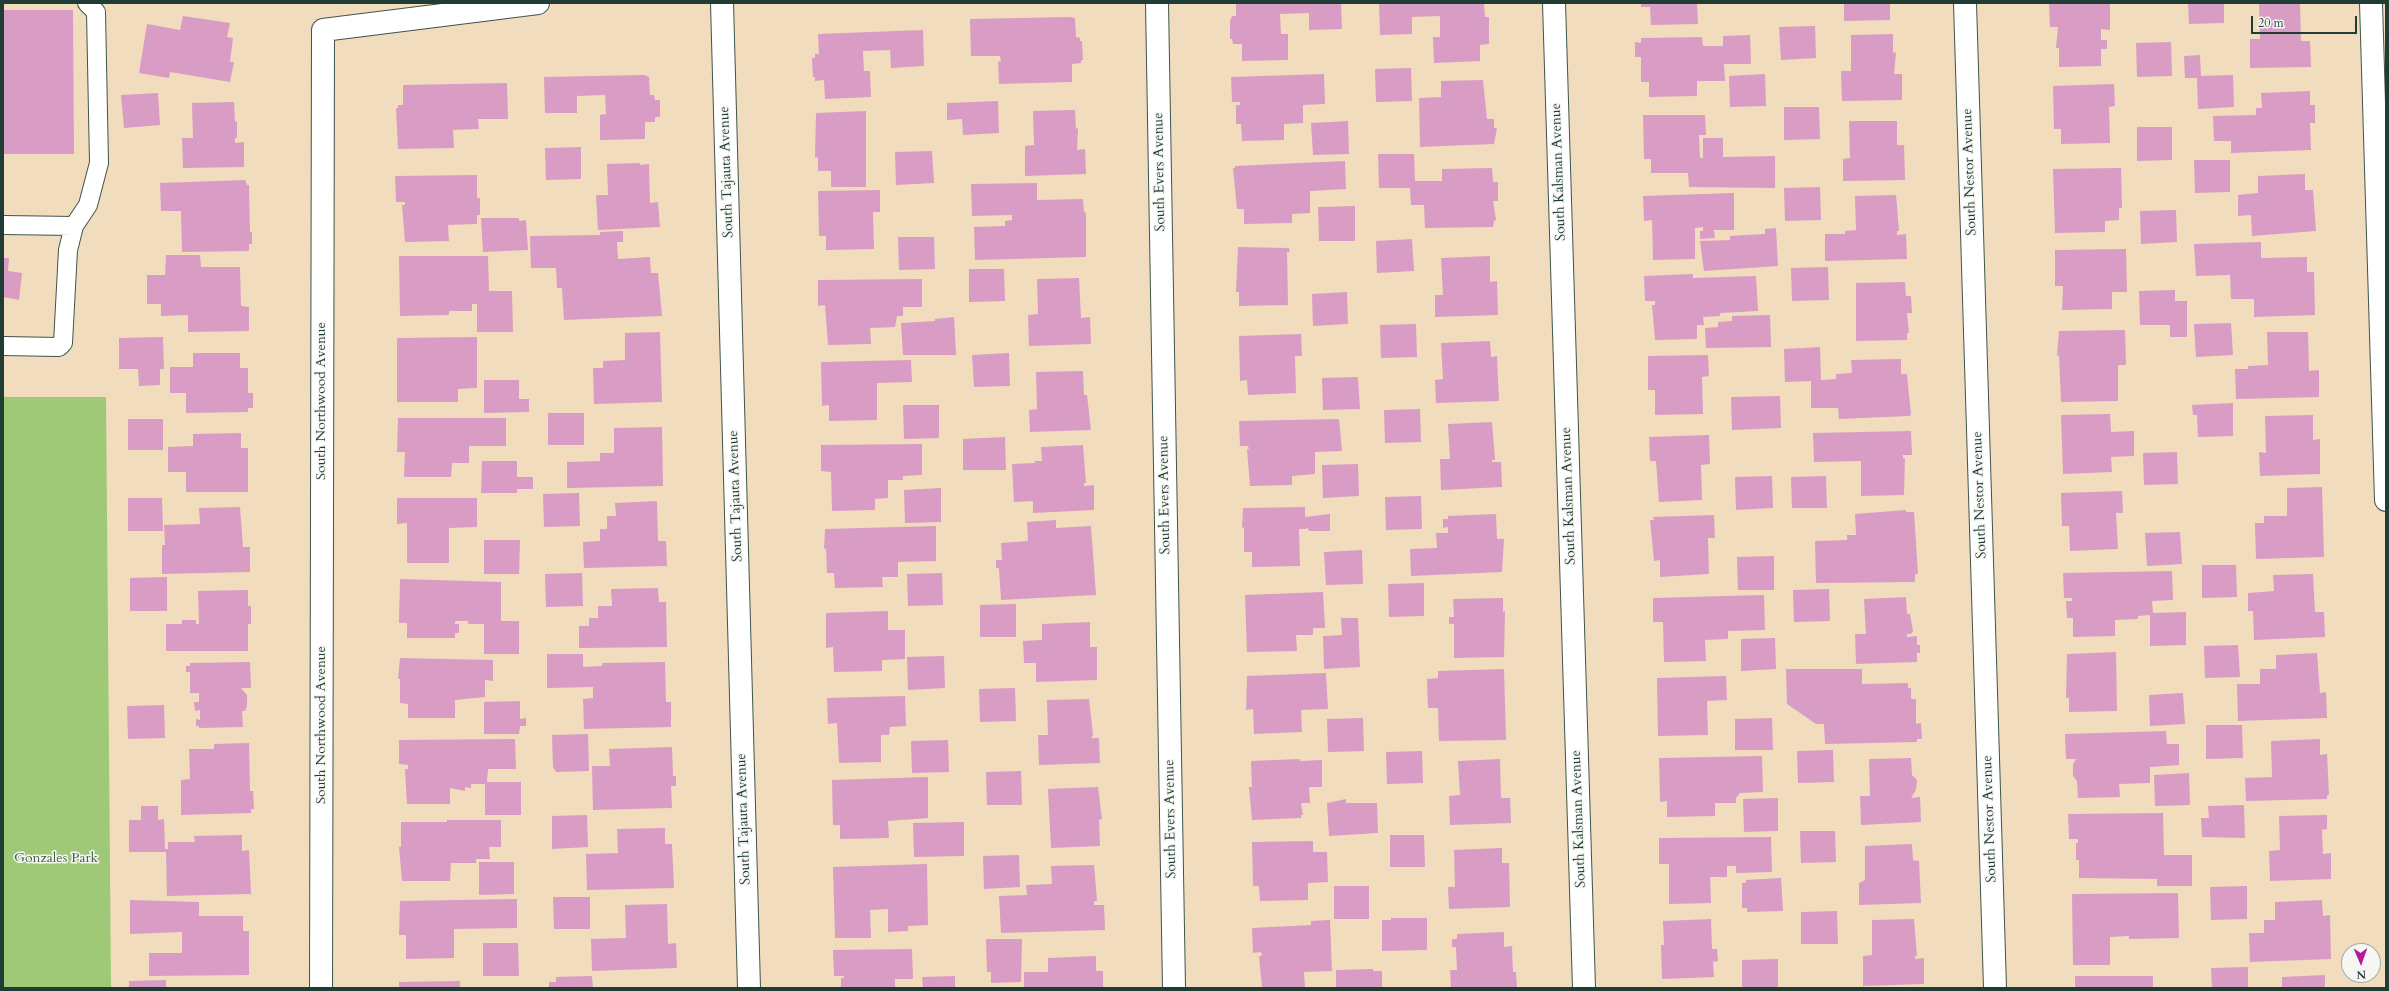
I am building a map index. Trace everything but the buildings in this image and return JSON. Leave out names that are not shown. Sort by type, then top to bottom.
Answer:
[{"type":"street","name":"South Northwood Avenue","points":[[321,988],[323,30],[538,3]]},
{"type":"street","name":"South Tajauta Avenue","points":[[722,3],[749,988]]},
{"type":"street","name":"South Evers Avenue","points":[[1157,3],[1174,988]]},
{"type":"street","name":"South Kalsman Avenue","points":[[1554,3],[1584,988]]},
{"type":"street","name":"South Nestor Avenue","points":[[1965,3],[1996,988]]},
{"type":"street","points":[[2371,3],[2386,500]]},
{"type":"lane","points":[[3,346],[59,347],[63,343],[68,250],[74,226],[88,205],[98,163],[96,12],[87,3]]},
{"type":"lane","points":[[3,225],[74,226]]},
{"type":"green space","name":"Gonzales Park","points":[[3,397],[106,397],[111,988],[3,988]]}]
